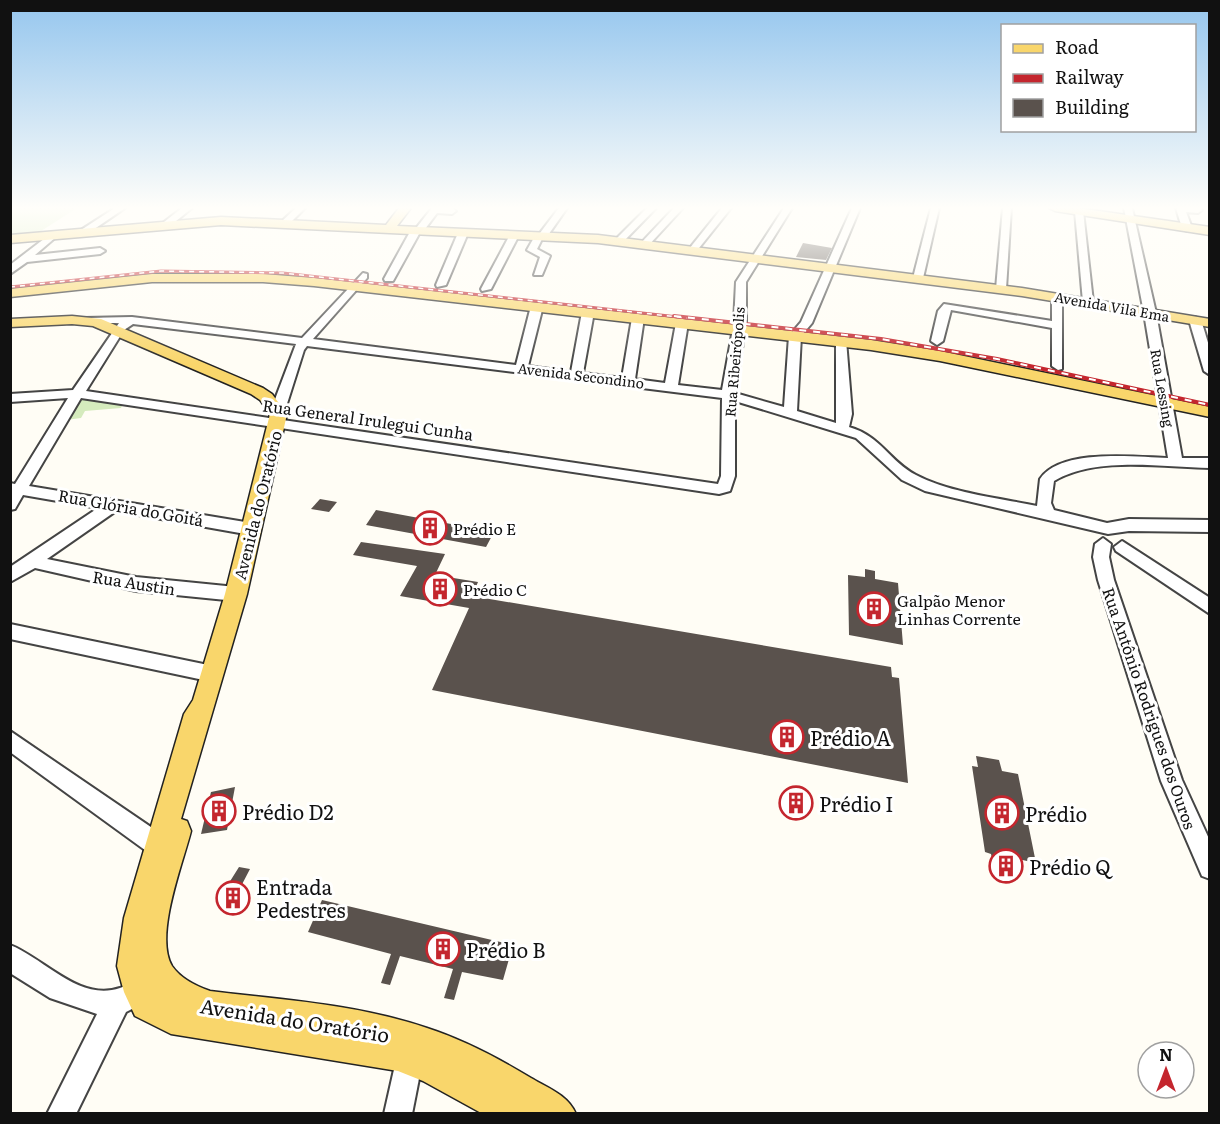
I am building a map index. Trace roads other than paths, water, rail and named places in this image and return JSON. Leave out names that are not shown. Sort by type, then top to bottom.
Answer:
[{"type":"main road","name":"Avenida Vila Ema","points":[[775,260],[1057,297],[1209,323]]},
{"type":"main road","points":[[10,280],[117,270],[202,266],[270,268],[537,306],[682,323],[806,323],[937,341],[1092,373],[1209,412]]},
{"type":"main road","points":[[10,292],[143,279],[192,277],[263,278],[338,285],[389,279],[740,323],[795,336],[940,356],[1071,384],[1163,395],[1209,397]]},
{"type":"main road","name":"Avenida do Oratório","points":[[10,323],[87,320],[118,326],[257,391],[277,417],[236,594],[204,705],[197,714],[163,860],[151,952],[153,967],[140,992],[174,994],[189,1002],[210,1008],[345,1026],[485,1072],[558,1113]]},
{"type":"main road","points":[[1071,384],[1093,379],[1092,373]]},
{"type":"main road","name":"Avenida do Oratório","points":[[411,1049],[468,1085],[520,1113]]},
{"type":"street","points":[[10,272],[23,260]]},
{"type":"street","points":[[389,279],[400,260]]},
{"type":"street","points":[[441,285],[451,260]]},
{"type":"street","points":[[486,290],[501,260]]},
{"type":"street","points":[[538,273],[543,260]]},
{"type":"street","name":"Rua Ribeirópolis","points":[[719,489],[725,487],[728,476],[728,395],[740,323],[741,282],[754,260]]},
{"type":"street","points":[[790,412],[795,336],[806,323],[833,260]]},
{"type":"street","points":[[918,278],[922,260]]},
{"type":"street","points":[[1001,289],[1003,260]]},
{"type":"street","points":[[1084,260],[1088,302]]},
{"type":"street","name":"Rua Lessing","points":[[1139,260],[1176,462]]},
{"type":"street","points":[[277,417],[296,351],[359,281]]},
{"type":"street","points":[[330,311],[338,285]]},
{"type":"street","points":[[1057,297],[1058,366]]},
{"type":"street","points":[[521,368],[537,306]]},
{"type":"street","points":[[937,341],[944,311],[948,306],[1058,326]]},
{"type":"street","points":[[577,374],[588,312]]},
{"type":"street","points":[[628,381],[638,318]]},
{"type":"street","name":"Avenida Secondino","points":[[87,320],[118,326],[304,341],[728,395],[790,412],[865,438],[915,482],[1049,515],[1102,534]]},
{"type":"street","points":[[1195,320],[1209,371]]},
{"type":"street","points":[[671,387],[682,323]]},
{"type":"street","points":[[10,505],[16,488],[79,394],[118,326]]},
{"type":"street","points":[[842,342],[845,414],[842,429]]},
{"type":"street","name":"Rua General Irulegui Cunha","points":[[10,398],[79,394],[277,417],[719,489]]},
{"type":"street","points":[[1049,515],[1043,503],[1044,485],[1052,474],[1065,468],[1096,461],[1209,463]]},
{"type":"street","name":"Rua Glória do Goitá","points":[[16,488],[251,529]]},
{"type":"street","points":[[10,576],[114,505]]},
{"type":"street","points":[[1146,526],[1124,544],[1113,548],[1102,534],[1129,525],[1209,526]]},
{"type":"street","name":"Rua Antônio Rodrigues dos Ouros","points":[[1102,534],[1101,557],[1106,580],[1188,824],[1209,868]]},
{"type":"street","points":[[1124,544],[1209,607]]},
{"type":"street","name":"Rua Austin","points":[[34,560],[44,565],[136,584],[236,594]]},
{"type":"street","points":[[10,631],[213,674]]},
{"type":"street","points":[[10,740],[163,860]]},
{"type":"street","points":[[10,957],[51,984],[87,999],[140,992]]},
{"type":"street","points":[[61,1113],[140,992]]},
{"type":"street","points":[[398,1113],[411,1049]]},
{"type":"railway","points":[[10,287],[161,271],[283,273],[687,318]]},
{"type":"railway","points":[[674,316],[881,339],[997,359],[1210,405]]},
{"type":"place","name":"Prédio E","points":[[430,528]]},
{"type":"place","name":"Prédio C","points":[[440,589]]},
{"type":"place","name":"Galpão Menor Linhas Corrente","points":[[874,609]]},
{"type":"place","name":"Prédio A","points":[[787,737]]},
{"type":"place","name":"Prédio I","points":[[796,803]]},
{"type":"place","name":"Prédio D2","points":[[219,811]]},
{"type":"place","name":"Prédio","points":[[1002,813]]},
{"type":"place","name":"Prédio Q","points":[[1006,866]]},
{"type":"place","name":"Entrada Pedestres","points":[[233,898]]},
{"type":"place","name":"Prédio B","points":[[443,949]]}]
